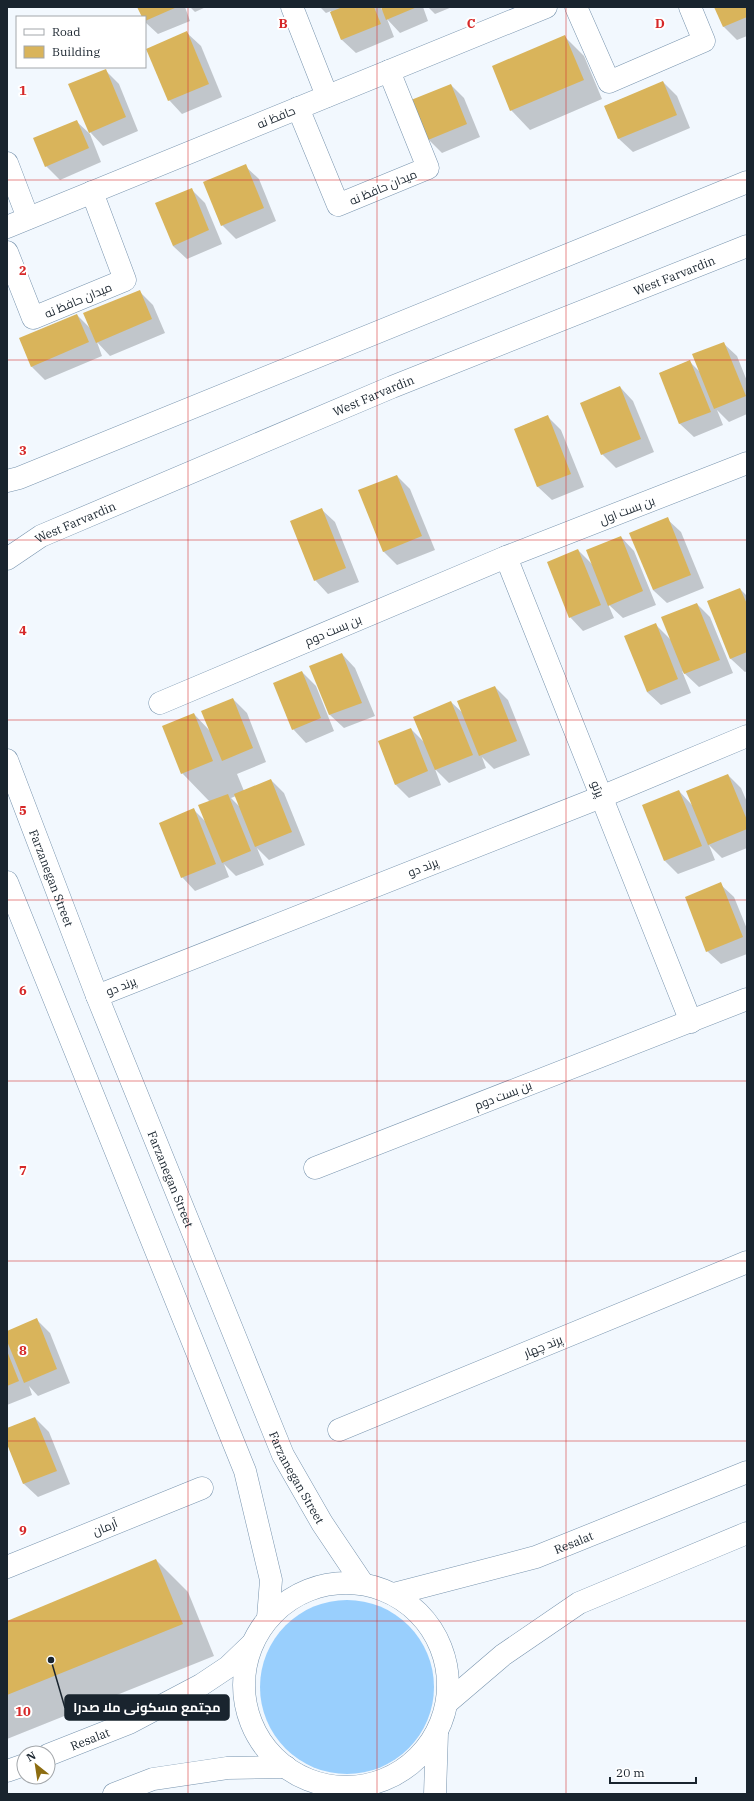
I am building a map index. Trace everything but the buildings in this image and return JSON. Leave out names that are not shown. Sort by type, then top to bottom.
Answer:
[{"type":"street","points":[[292,7],[327,96]]},
{"type":"street","name":"حافظ نه","points":[[7,227],[546,7]]},
{"type":"street","points":[[576,7],[609,82],[704,41],[690,7]]},
{"type":"street","name":"میدان حافظ نه","points":[[298,108],[338,205],[428,168],[389,71]]},
{"type":"street","points":[[7,163],[28,218]]},
{"type":"street","points":[[7,481],[26,475],[747,182]]},
{"type":"street","name":"میدان حافظ نه","points":[[7,252],[33,318],[125,280],[92,192]]},
{"type":"street","name":"West Farvardin","points":[[7,559],[41,536],[385,390],[747,246]]},
{"type":"street","name":"بن بست اول","points":[[506,557],[747,463]]},
{"type":"street","name":"بن بست دوم","points":[[160,703],[506,557]]},
{"type":"street","name":"پرتو","points":[[506,557],[690,1022]]},
{"type":"street","name":"پرند دو","points":[[97,996],[601,797],[747,736]]},
{"type":"street","name":"Farzanegan Street","points":[[7,760],[97,996],[283,1455],[322,1523],[363,1584]]},
{"type":"street","points":[[7,882],[245,1471],[271,1580],[268,1618]]},
{"type":"street","points":[[690,1022],[747,999]]},
{"type":"street","name":"بن بست دوم","points":[[315,1168],[690,1022]]},
{"type":"street","name":"پرند چهار","points":[[339,1430],[747,1262]]},
{"type":"street","name":"Resalat","points":[[394,1594],[536,1557],[747,1472]]},
{"type":"street","name":"آرمان","points":[[7,1567],[202,1488]]},
{"type":"street","points":[[448,1702],[503,1655],[578,1603],[747,1532]]},
{"type":"street","points":[[435,1794],[437,1733],[448,1702],[448,1670],[438,1639],[420,1613],[394,1594],[363,1584],[328,1584],[295,1596],[268,1618],[252,1644],[244,1674],[245,1705],[255,1733],[268,1751],[298,1776],[331,1790],[358,1787],[400,1772],[418,1758],[437,1733]]},
{"type":"street","name":"Resalat","points":[[56,1752],[129,1723],[201,1685],[228,1667],[252,1644]]},
{"type":"street","points":[[114,1794],[153,1779],[227,1768],[286,1767]]},
{"type":"shaded area","points":[[347,1600],[364,1602],[388,1610],[402,1620],[414,1632],[424,1646],[430,1662],[434,1687],[432,1704],[424,1728],[414,1742],[402,1754],[388,1764],[372,1770],[347,1774],[330,1772],[306,1764],[292,1754],[280,1742],[270,1728],[264,1712],[260,1687],[262,1670],[270,1646],[280,1632],[292,1620],[306,1610],[322,1604]]},
{"type":"place","name":"مجتمع مسکونی ملا صدرا","points":[[51,1660]]}]
